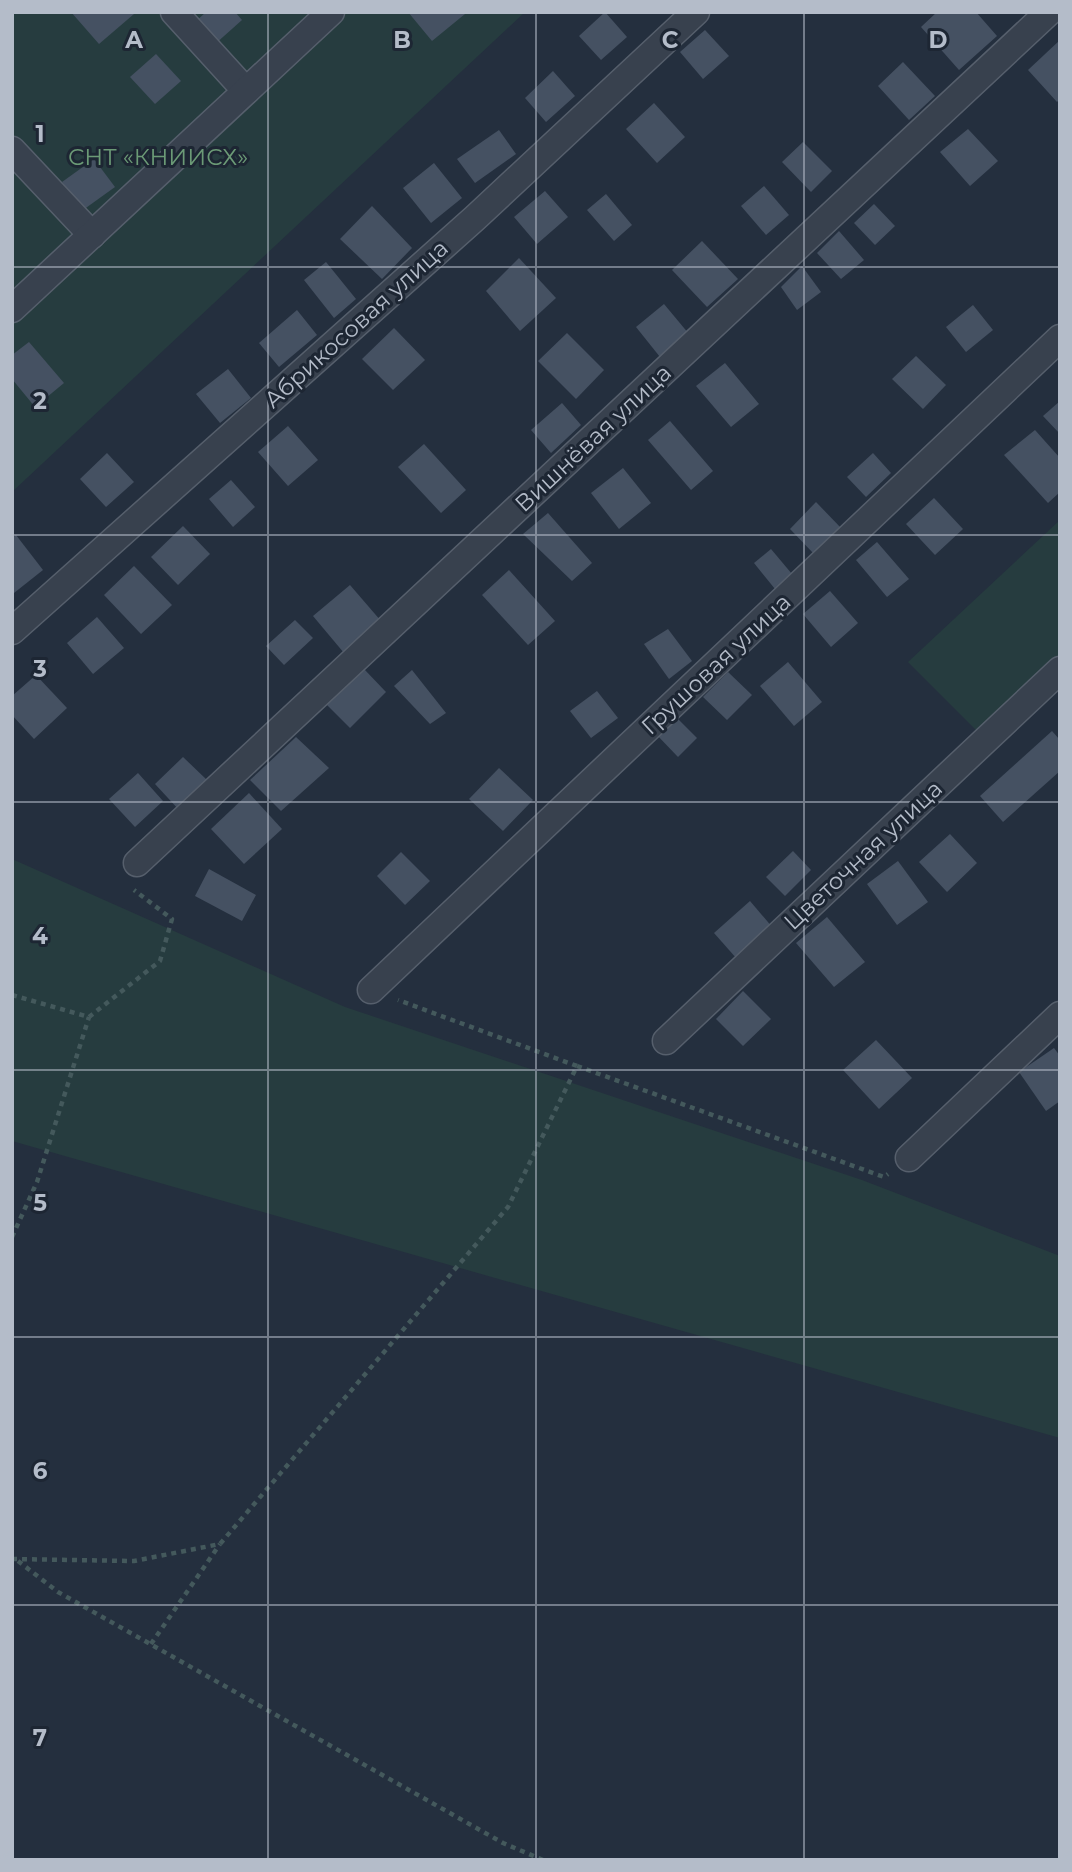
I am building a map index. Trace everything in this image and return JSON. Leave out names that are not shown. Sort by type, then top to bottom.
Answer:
[{"type":"street","points":[[174,12],[246,91]]},
{"type":"street","points":[[12,309],[331,12]]},
{"type":"street","name":"Абрикосовая улица","points":[[12,631],[475,218],[696,12]]},
{"type":"street","name":"Вишнёвая улица","points":[[137,863],[1049,12]]},
{"type":"street","points":[[12,150],[92,235]]},
{"type":"street","name":"Грушовая улица","points":[[372,990],[1060,338]]},
{"type":"street","name":"Цветочная улица","points":[[666,1041],[1060,670]]},
{"type":"street","points":[[909,1158],[1060,1016]]},
{"type":"path","points":[[12,1237],[37,1182],[89,1017],[160,961],[172,919],[134,890],[137,863]]},
{"type":"path","points":[[372,990],[884,1177],[909,1158]]},
{"type":"path","points":[[12,995],[89,1017]]},
{"type":"path","points":[[151,1644],[220,1544],[508,1207],[577,1066]]},
{"type":"path","points":[[14,1558],[134,1561],[220,1544]]},
{"type":"path","points":[[14,1558],[58,1592],[503,1843],[543,1860]]},
{"type":"green space","name":"СНТ «КНИИСХ»","points":[[12,12],[525,12],[12,492]]},
{"type":"green space","points":[[1060,520],[1060,655],[977,731],[908,662]]},
{"type":"green space","points":[[12,859],[345,1007],[862,1180],[1060,1256],[1060,1438],[12,1141]]},
{"type":"building","points":[[71,12],[132,12],[134,14],[99,44]]},
{"type":"building","points":[[206,12],[235,12],[242,20],[214,45],[194,23]]},
{"type":"building","points":[[408,12],[464,12],[465,14],[432,41]]},
{"type":"building","points":[[605,12],[627,37],[601,60],[579,36]]},
{"type":"building","points":[[937,12],[976,12],[997,36],[959,70],[921,27]]},
{"type":"building","points":[[705,30],[729,56],[703,79],[680,52]]},
{"type":"building","points":[[1060,40],[1060,99],[1057,102],[1028,70]]},
{"type":"building","points":[[156,54],[181,81],[155,104],[130,77]]},
{"type":"building","points":[[903,62],[935,96],[909,120],[878,86]]},
{"type":"building","points":[[553,71],[575,96],[546,122],[525,98]]},
{"type":"building","points":[[654,103],[685,137],[657,163],[626,129]]},
{"type":"building","points":[[968,129],[998,161],[970,186],[940,152]]},
{"type":"building","points":[[499,130],[516,154],[475,183],[457,159]]},
{"type":"building","points":[[803,142],[832,171],[811,192],[782,162]]},
{"type":"building","points":[[94,159],[115,187],[83,210],[62,182]]},
{"type":"building","points":[[434,163],[462,198],[431,223],[403,188]]},
{"type":"building","points":[[764,186],[789,215],[766,235],[741,206]]},
{"type":"building","points":[[545,191],[568,217],[537,244],[514,217]]},
{"type":"building","points":[[606,194],[632,225],[614,241],[587,210]]},
{"type":"building","points":[[874,204],[895,226],[875,245],[854,223]]},
{"type":"building","points":[[372,206],[412,248],[382,279],[340,239]]},
{"type":"building","points":[[839,231],[864,260],[841,279],[817,253]]},
{"type":"building","points":[[702,241],[738,279],[707,307],[672,270]]},
{"type":"building","points":[[519,258],[556,298],[520,331],[486,291]]},
{"type":"building","points":[[326,262],[356,299],[334,318],[304,280]]},
{"type":"building","points":[[802,266],[821,292],[797,310],[781,287]]},
{"type":"building","points":[[664,304],[689,334],[660,357],[636,327]]},
{"type":"building","points":[[973,305],[993,330],[966,352],[946,327]]},
{"type":"building","points":[[297,310],[317,335],[279,367],[259,343]]},
{"type":"building","points":[[394,328],[425,360],[393,390],[362,359]]},
{"type":"building","points":[[567,333],[604,370],[576,399],[538,361]]},
{"type":"building","points":[[29,342],[64,383],[35,407],[12,379],[12,355]]},
{"type":"building","points":[[916,356],[946,385],[923,409],[892,379]]},
{"type":"building","points":[[725,363],[759,404],[731,427],[696,386]]},
{"type":"building","points":[[228,369],[251,398],[220,423],[196,394]]},
{"type":"building","points":[[1060,401],[1060,434],[1043,416]]},
{"type":"building","points":[[562,403],[581,425],[551,453],[531,430]]},
{"type":"building","points":[[670,421],[713,471],[691,490],[648,440]]},
{"type":"building","points":[[288,426],[318,460],[288,486],[258,452]]},
{"type":"building","points":[[1035,430],[1060,458],[1060,492],[1048,503],[1004,455]]},
{"type":"building","points":[[424,444],[466,490],[441,513],[398,467]]},
{"type":"building","points":[[107,453],[134,482],[106,507],[80,479]]},
{"type":"building","points":[[873,453],[891,473],[866,497],[847,477]]},
{"type":"building","points":[[623,468],[651,503],[619,529],[591,493]]},
{"type":"building","points":[[231,480],[255,507],[233,527],[209,499]]},
{"type":"building","points":[[934,498],[963,529],[935,555],[906,524]]},
{"type":"building","points":[[816,502],[842,529],[814,554],[790,529]]},
{"type":"building","points":[[548,513],[592,563],[572,581],[523,534]]},
{"type":"building","points":[[183,526],[210,554],[178,585],[151,557]]},
{"type":"building","points":[[16,535],[43,570],[14,593],[12,538]]},
{"type":"building","points":[[877,542],[909,579],[887,597],[856,560]]},
{"type":"building","points":[[771,549],[792,574],[775,589],[754,563]]},
{"type":"building","points":[[134,566],[172,605],[141,634],[104,595]]},
{"type":"building","points":[[509,570],[555,621],[528,645],[482,595]]},
{"type":"building","points":[[350,585],[381,621],[344,653],[313,616]]},
{"type":"building","points":[[830,591],[858,623],[831,647],[803,614]]},
{"type":"building","points":[[97,617],[124,648],[93,674],[67,643]]},
{"type":"building","points":[[295,620],[313,638],[284,665],[266,646]]},
{"type":"building","points":[[668,629],[692,661],[669,679],[644,644]]},
{"type":"building","points":[[788,662],[822,702],[794,726],[760,686]]},
{"type":"building","points":[[364,669],[386,692],[350,728],[327,705]]},
{"type":"building","points":[[412,670],[446,713],[430,724],[394,686]]},
{"type":"building","points":[[728,672],[752,695],[727,720],[703,697]]},
{"type":"building","points":[[36,675],[67,708],[34,739],[12,715],[12,696]]},
{"type":"building","points":[[597,691],[618,718],[591,738],[570,711]]},
{"type":"building","points":[[674,715],[697,738],[678,757],[655,733]]},
{"type":"building","points":[[1052,731],[1060,740],[1060,771],[1003,822],[980,796]]},
{"type":"building","points":[[296,737],[329,768],[281,811],[250,780]]},
{"type":"building","points":[[183,757],[207,780],[180,811],[155,784]]},
{"type":"building","points":[[499,768],[533,800],[503,831],[469,799]]},
{"type":"building","points":[[138,773],[163,801],[135,827],[109,799]]},
{"type":"building","points":[[249,793],[282,829],[244,864],[211,829]]},
{"type":"building","points":[[950,834],[977,863],[947,892],[919,862]]},
{"type":"building","points":[[793,851],[811,870],[785,896],[766,877]]},
{"type":"building","points":[[401,852],[430,881],[405,905],[377,876]]},
{"type":"building","points":[[898,861],[928,902],[897,925],[867,884]]},
{"type":"building","points":[[209,869],[256,895],[242,921],[195,896]]},
{"type":"building","points":[[750,901],[773,928],[737,959],[714,933]]},
{"type":"building","points":[[827,917],[865,962],[834,987],[796,943]]},
{"type":"building","points":[[743,991],[771,1019],[743,1046],[716,1019]]},
{"type":"building","points":[[876,1040],[912,1078],[879,1109],[843,1070]]},
{"type":"building","points":[[1054,1048],[1060,1056],[1060,1101],[1046,1111],[1019,1072]]}]
